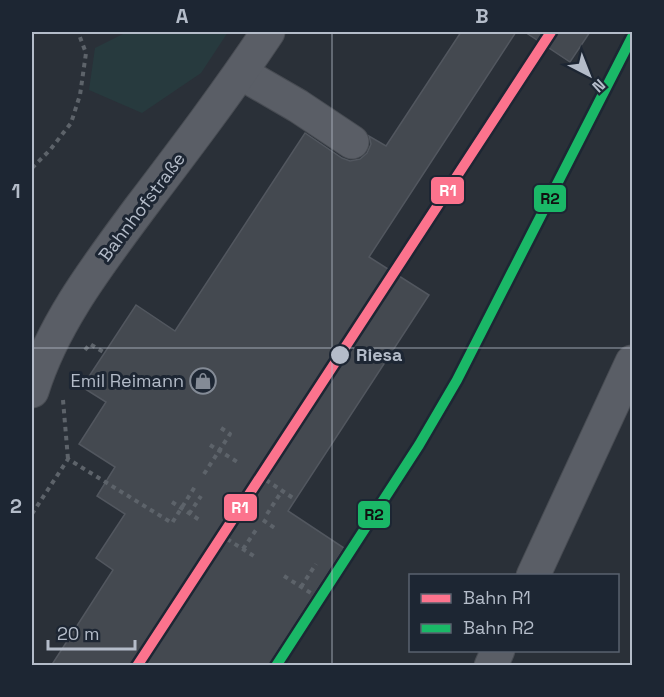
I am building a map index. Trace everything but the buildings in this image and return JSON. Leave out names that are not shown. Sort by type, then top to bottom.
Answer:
[{"type":"street","name":"Bahnhofstraße","points":[[47,392],[36,377],[63,321],[86,282],[241,73],[268,32]]},
{"type":"street","points":[[241,73],[298,106],[352,142]]},
{"type":"street","points":[[534,574],[633,362]]},
{"type":"street","points":[[491,666],[498,652]]},
{"type":"path","points":[[32,168],[50,150],[71,123],[80,95],[86,53],[78,32]]},
{"type":"path","points":[[47,392],[68,459],[172,523],[196,485]]},
{"type":"path","points":[[204,474],[230,434],[221,428]]},
{"type":"path","points":[[210,445],[239,463]]},
{"type":"path","points":[[32,514],[68,459]]},
{"type":"path","points":[[266,480],[296,500]]},
{"type":"path","points":[[267,513],[282,491]]},
{"type":"path","points":[[189,514],[201,496]]},
{"type":"path","points":[[172,502],[201,521]]},
{"type":"path","points":[[263,520],[276,529]]},
{"type":"path","points":[[243,549],[258,527]]},
{"type":"path","points":[[227,539],[257,558]]},
{"type":"path","points":[[301,587],[316,564]]},
{"type":"path","points":[[284,576],[314,595]]},
{"type":"green space","points":[[127,32],[228,32],[201,73],[142,113],[89,90],[95,48]]},
{"type":"railway","points":[[276,666],[419,445],[457,380],[632,37]]},
{"type":"rail line","name":"R1","points":[[137,666],[551,32]]},
{"type":"rail line","name":"R2","points":[[276,666],[419,445],[457,380],[632,37]]},
{"type":"place","name":"Riesa","points":[[340,355]]},
{"type":"place","name":"Emil Reimann","points":[[203,381]]}]
